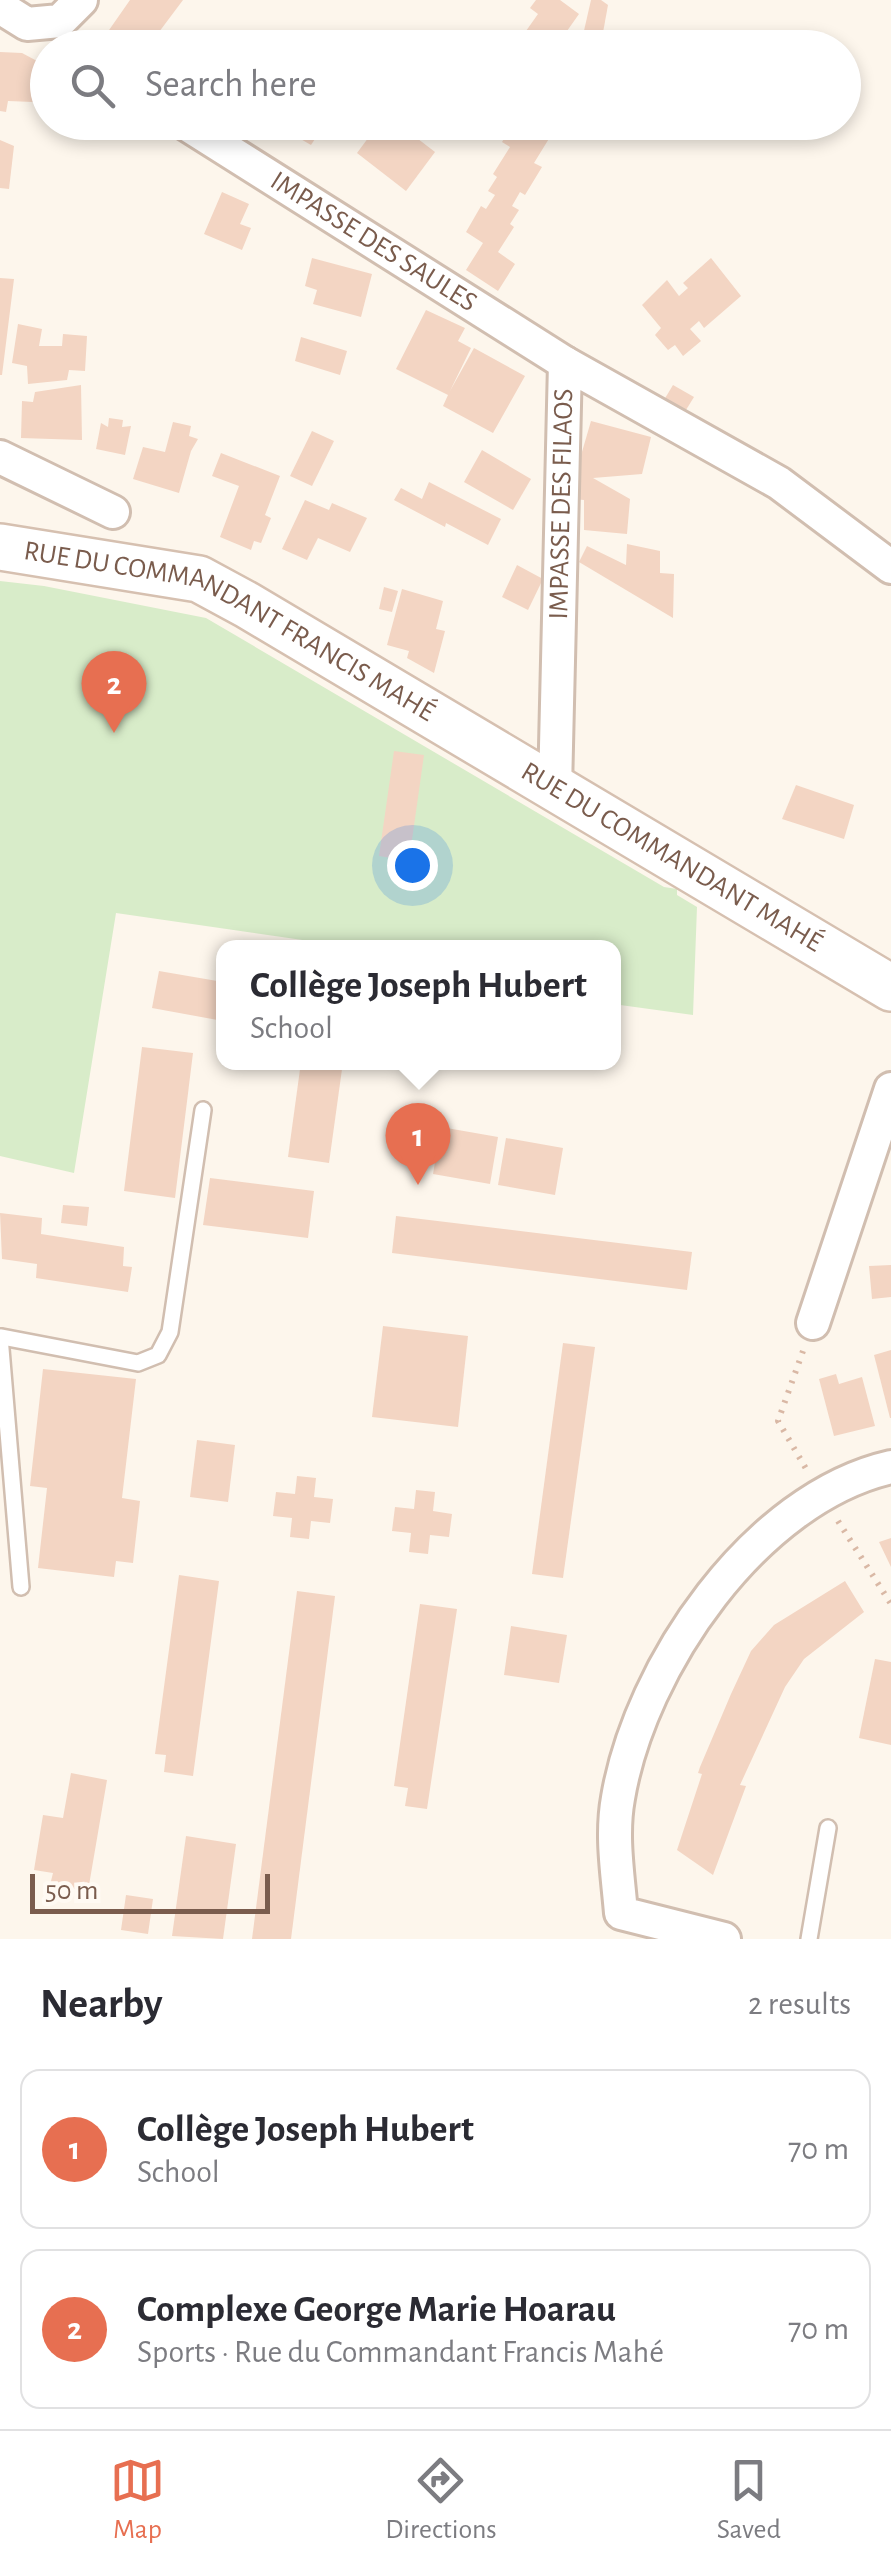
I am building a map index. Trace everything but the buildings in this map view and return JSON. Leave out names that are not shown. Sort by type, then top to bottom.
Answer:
[{"type":"street","points":[[13,15],[60,22],[81,0]]},
{"type":"street","points":[[13,15],[36,30]]},
{"type":"street","name":"IMPASSE DES SAULES","points":[[212,140],[565,363]]},
{"type":"street","name":"IMPASSE DES FILAOS","points":[[555,789],[565,363],[780,482],[891,567]]},
{"type":"street","points":[[0,457],[113,512]]},
{"type":"street","name":"RUE DU COMMANDANT FRANCIS MAHÉ","points":[[0,546],[198,579],[247,604],[453,729]]},
{"type":"street","name":"RUE DU COMMANDANT MAHÉ","points":[[453,729],[891,988]]},
{"type":"street","points":[[813,1322],[891,1088]]},
{"type":"street","points":[[724,1939],[629,1926],[616,1842],[618,1799],[631,1750],[676,1645],[734,1568],[774,1529],[822,1496],[868,1472],[891,1467]]},
{"type":"lane","points":[[20,1587],[1,1337],[138,1363],[158,1355],[170,1332],[202,1110]]},
{"type":"lane","points":[[809,1939],[828,1828]]},
{"type":"path","points":[[813,1322],[778,1420],[891,1604]]},
{"type":"green space","points":[[0,581],[206,618],[664,887],[677,889],[677,895],[697,907],[693,1015],[621,1005],[621,940],[303,940],[116,913],[74,1173],[0,1156]]},
{"type":"place","name":"Complexe George Marie Hoarau","points":[[114,733]]},
{"type":"place","name":"Collège Joseph Hubert","points":[[418,1185]]}]
